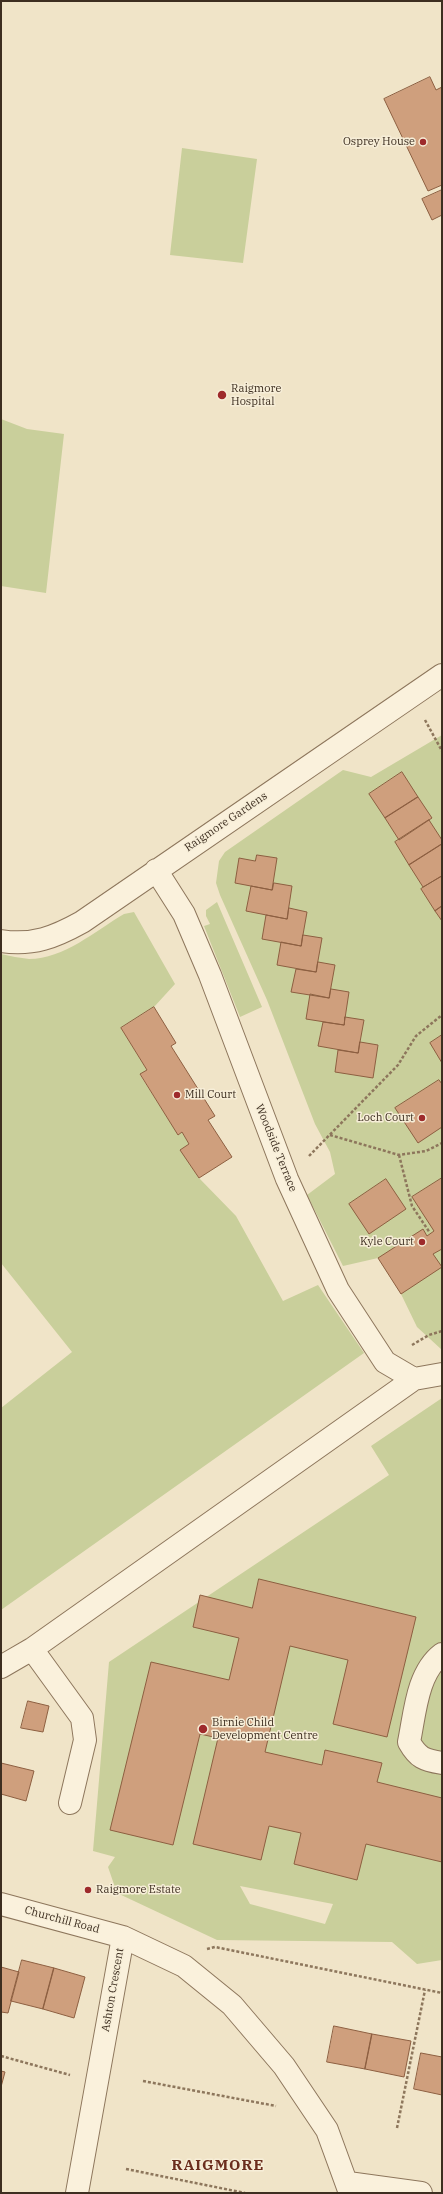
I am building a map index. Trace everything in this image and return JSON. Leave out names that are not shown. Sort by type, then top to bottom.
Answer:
[{"type":"street","name":"Raigmore Gardens","points":[[1,941],[40,941],[61,934],[82,922],[442,675]]},
{"type":"street","name":"Woodside Terrace","points":[[156,870],[187,920],[287,1179],[338,1290],[385,1362],[414,1379]]},
{"type":"street","points":[[1,1667],[32,1649],[414,1379],[442,1374]]},
{"type":"street","points":[[32,1649],[82,1718],[85,1740],[70,1803]]},
{"type":"street","points":[[442,1654],[435,1659],[424,1676],[409,1742],[417,1755],[429,1761],[442,1763]]},
{"type":"street","name":"Churchill Road","points":[[1,1904],[123,1936]]},
{"type":"street","name":"Ashton Crescent","points":[[77,2193],[123,1936],[184,1966],[232,2005],[284,2066],[327,2130],[349,2188],[421,2193]]},
{"type":"path","points":[[412,696],[442,751]]},
{"type":"path","points":[[287,1179],[398,1065],[416,1036],[442,1015]]},
{"type":"path","points":[[329,1135],[399,1155],[426,1151],[442,1142]]},
{"type":"path","points":[[399,1155],[412,1206],[430,1233]]},
{"type":"path","points":[[201,1950],[215,1947],[442,1993]]},
{"type":"path","points":[[397,2128],[425,1990]]},
{"type":"path","points":[[1,2056],[73,2076]]},
{"type":"path","points":[[143,2081],[278,2106]]},
{"type":"path","points":[[126,2169],[244,2193]]},
{"type":"green space","points":[[182,148],[257,159],[243,263],[170,255]]},
{"type":"green space","points":[[1,419],[27,429],[64,434],[46,593],[1,586]]},
{"type":"green space","points":[[442,735],[442,1350],[417,1327],[401,1294],[378,1258],[343,1266],[307,1195],[335,1174],[330,1152],[315,1124],[267,1000],[216,883],[219,861],[225,852],[343,770],[371,777]]},
{"type":"green space","points":[[217,902],[262,1007],[240,1017],[204,926],[210,924],[206,916],[206,910]]},
{"type":"green space","points":[[134,912],[175,984],[154,1007],[121,1028],[147,1070],[140,1075],[178,1134],[182,1132],[189,1144],[181,1150],[199,1178],[236,1216],[283,1301],[318,1285],[364,1353],[1,1610],[1,1408],[72,1352],[1,1263],[1,954],[29,959],[42,958],[55,954],[79,943],[124,914]]},
{"type":"green space","points":[[442,1398],[442,1960],[417,1964],[392,1942],[217,1940],[117,1893],[108,1867],[115,1857],[93,1851],[109,1662],[389,1475],[371,1446]],"holes":[[[240,1886],[333,1904],[325,1924],[250,1904]]]},
{"type":"building","name":"Osprey House","points":[[430,77],[436,90],[442,87],[442,185],[428,191],[384,99]]},
{"type":"building","points":[[442,190],[442,215],[432,220],[422,199]]},
{"type":"building","points":[[402,772],[418,797],[385,818],[369,794]]},
{"type":"building","points":[[418,797],[432,818],[399,840],[385,818]]},
{"type":"building","points":[[429,820],[442,840],[442,844],[409,865],[395,842]]},
{"type":"building","points":[[442,844],[442,876],[423,887],[409,865]]},
{"type":"building","points":[[257,855],[277,858],[272,890],[235,883],[239,858],[255,861]]},
{"type":"building","points":[[442,876],[442,906],[435,911],[421,889]]},
{"type":"building","points":[[274,883],[292,886],[287,919],[246,911],[251,886],[272,890]]},
{"type":"building","points":[[442,906],[442,921],[435,911]]},
{"type":"building","points":[[289,908],[307,912],[301,946],[262,939],[266,915],[287,919]]},
{"type":"building","points":[[303,935],[322,938],[316,972],[277,965],[281,942],[301,946]]},
{"type":"building","points":[[318,962],[335,965],[329,998],[291,992],[296,969],[316,972]]},
{"type":"building","points":[[331,989],[349,992],[344,1025],[306,1019],[310,994],[329,998]]},
{"type":"building","name":"Mill Court","points":[[154,1007],[176,1043],[171,1046],[215,1116],[208,1120],[232,1157],[199,1178],[180,1150],[189,1144],[182,1132],[178,1135],[140,1074],[147,1070],[121,1028]]},
{"type":"building","points":[[345,1017],[364,1020],[358,1053],[318,1046],[323,1022],[344,1025]]},
{"type":"building","points":[[442,1035],[442,1063],[430,1043]]},
{"type":"building","points":[[360,1042],[378,1045],[373,1078],[335,1072],[338,1050],[358,1053]]},
{"type":"building","name":"Loch Court","points":[[439,1080],[442,1084],[442,1127],[418,1143],[395,1108]]},
{"type":"building","name":"Kyle Court","points":[[442,1178],[442,1249],[433,1254],[442,1267],[401,1294],[378,1258],[423,1229],[427,1236],[434,1231],[412,1197]]},
{"type":"building","points":[[386,1179],[406,1209],[369,1234],[349,1204]]},
{"type":"building","name":"Birnie Child Development Centre","points":[[259,1579],[416,1617],[387,1737],[333,1724],[348,1660],[290,1646],[265,1752],[322,1765],[325,1750],[382,1763],[377,1782],[442,1798],[442,1862],[366,1844],[357,1880],[294,1864],[301,1833],[269,1826],[261,1860],[193,1844],[218,1738],[200,1734],[173,1845],[110,1830],[151,1662],[229,1680],[239,1638],[193,1627],[200,1595],[252,1608]]},
{"type":"building","points":[[28,1701],[49,1706],[43,1732],[21,1728]]},
{"type":"building","points":[[1,1763],[34,1771],[26,1801],[1,1794]]},
{"type":"building","points":[[22,1960],[54,1968],[43,2009],[11,2001]]},
{"type":"building","points":[[1,1967],[19,1972],[8,2013],[1,2012]]},
{"type":"building","points":[[54,1968],[85,1977],[74,2018],[43,2009]]},
{"type":"building","points":[[334,2026],[372,2034],[365,2069],[327,2062]]},
{"type":"building","points":[[372,2034],[411,2041],[404,2077],[365,2069]]},
{"type":"building","points":[[421,2053],[442,2057],[442,2095],[414,2089]]},
{"type":"building","points":[[1,2071],[5,2072],[1,2087]]},
{"type":"place","name":"Osprey House","points":[[423,142]]},
{"type":"place","name":"Raigmore Hospital","points":[[222,395]]},
{"type":"place","name":"Mill Court","points":[[177,1095]]},
{"type":"place","name":"Loch Court","points":[[422,1118]]},
{"type":"place","name":"Kyle Court","points":[[422,1242]]},
{"type":"place","name":"Birnie Child Development Centre","points":[[203,1729]]},
{"type":"place","name":"Raigmore Estate","points":[[88,1890]]},
{"type":"district","name":"RAIGMORE","points":[[218,2166]]}]
